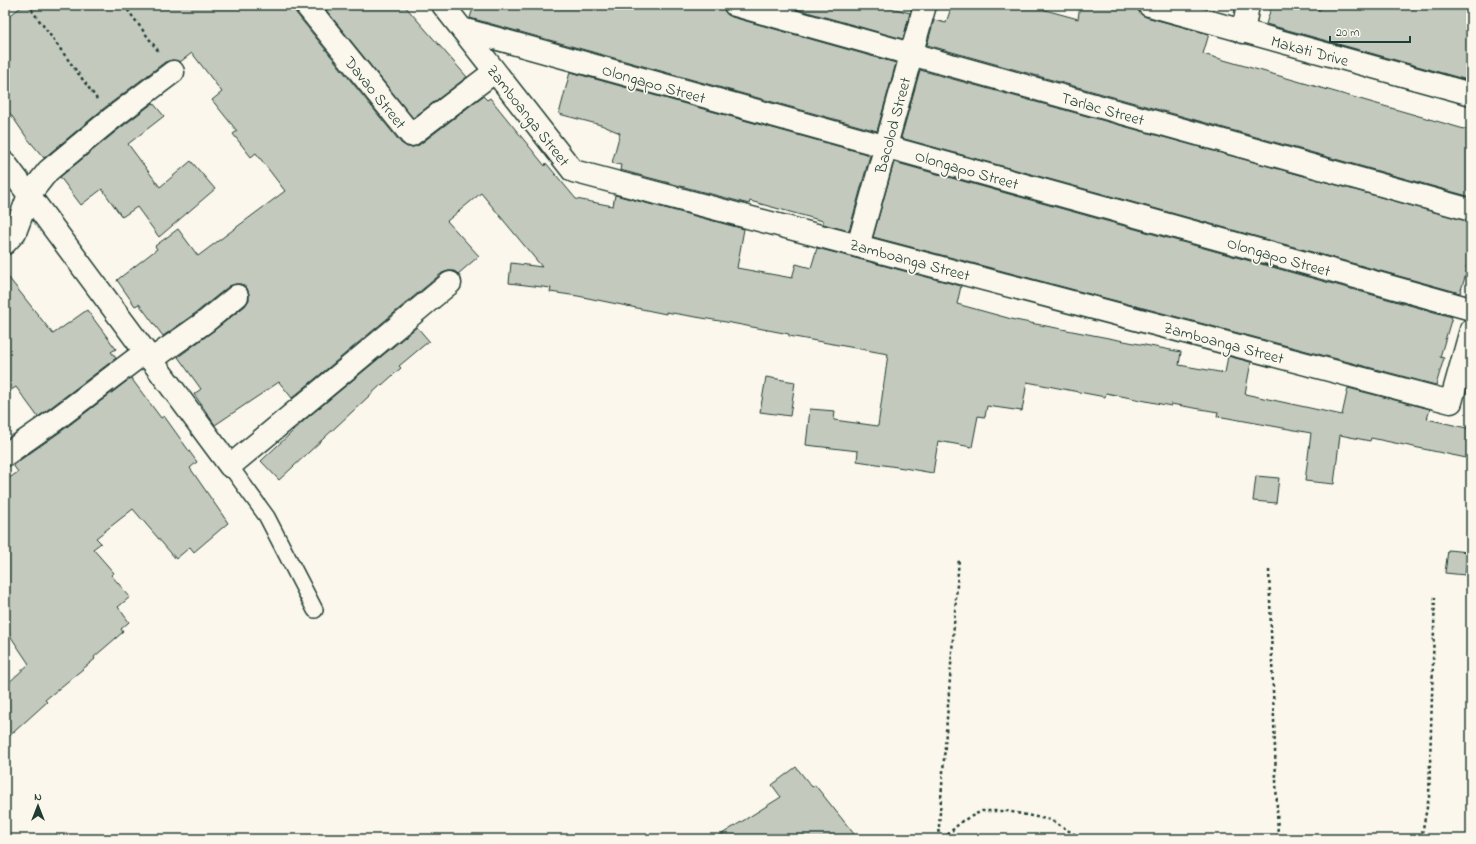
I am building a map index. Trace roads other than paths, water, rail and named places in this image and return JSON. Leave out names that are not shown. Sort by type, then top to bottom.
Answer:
[{"type":"street","name":"Davao Street","points":[[306,5],[411,135],[494,72]]},
{"type":"street","name":"Zamboanga Street","points":[[443,5],[573,171],[1451,402],[1471,330]]},
{"type":"street","name":"Tarlac Street","points":[[735,5],[1471,210]]},
{"type":"street","name":"Bacolod Street","points":[[858,246],[925,5]]},
{"type":"street","name":"Makati Drive","points":[[1149,5],[1471,94]]},
{"type":"street","points":[[1243,32],[1248,5]]},
{"type":"street","name":"Olongapo Street","points":[[462,29],[1471,309]]},
{"type":"street","points":[[5,243],[15,232],[29,195],[48,171],[111,119],[173,72]]},
{"type":"street","points":[[5,163],[230,466],[450,283]]},
{"type":"street","points":[[5,455],[148,356],[205,322],[237,296]]},
{"type":"lane","points":[[230,466],[267,517],[315,610]]}]
